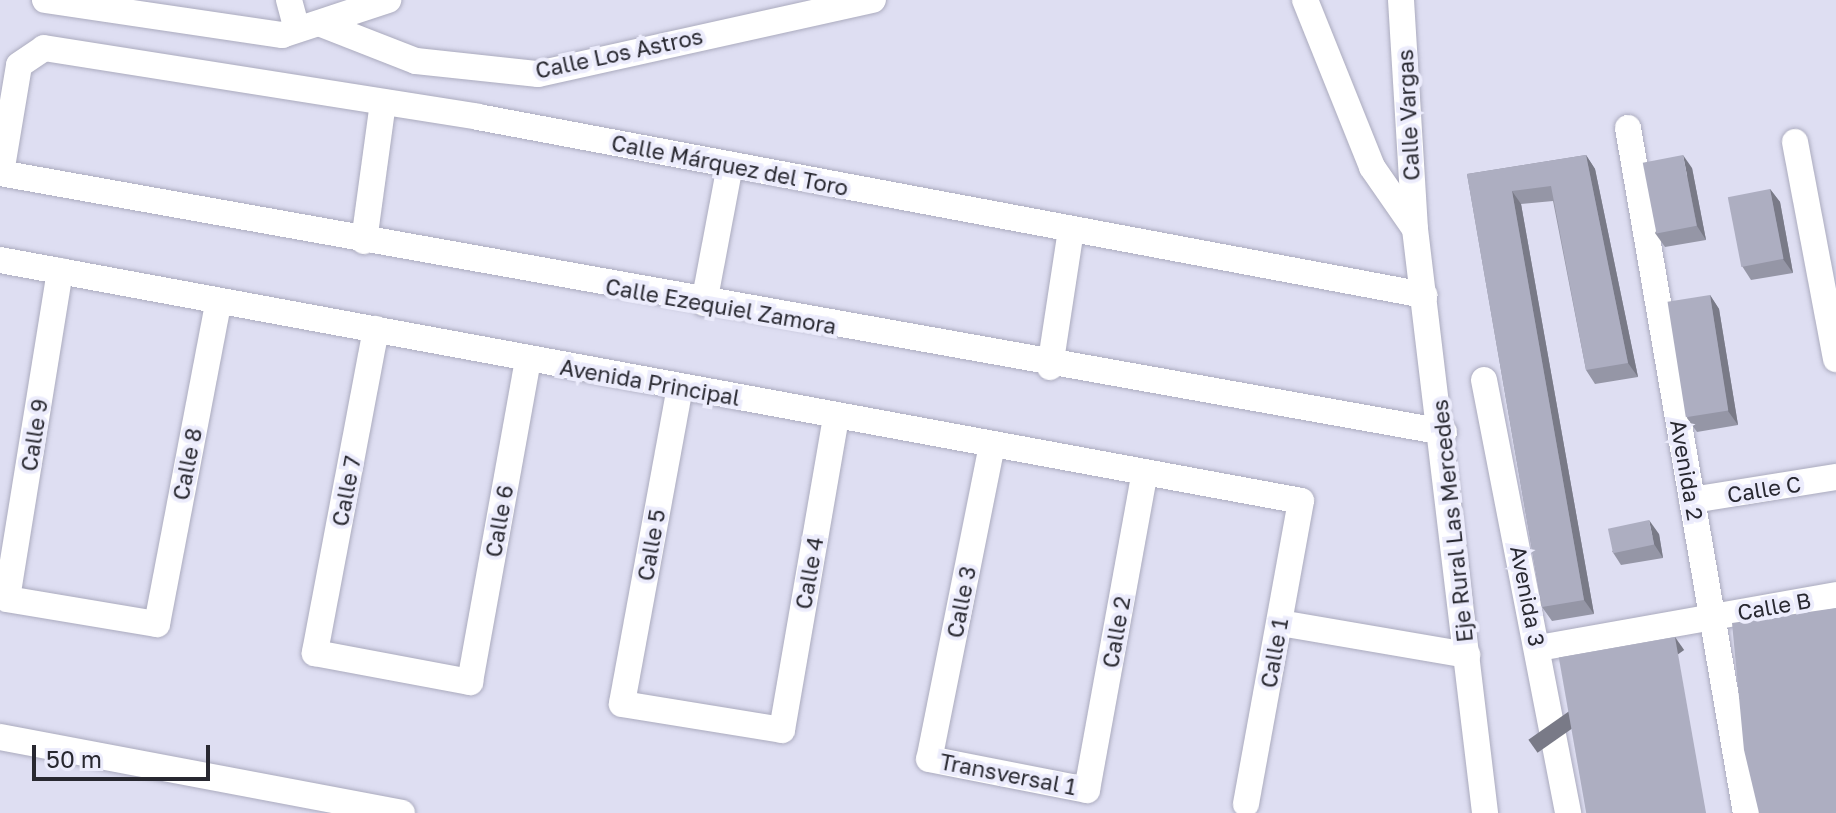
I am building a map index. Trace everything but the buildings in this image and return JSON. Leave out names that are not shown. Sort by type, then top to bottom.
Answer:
[{"type":"street","points":[[45,0],[263,34],[309,26],[388,0]]},
{"type":"street","points":[[289,0],[309,26]]},
{"type":"street","name":"Calle Los Astros","points":[[309,26],[416,61],[538,74],[873,0]]},
{"type":"street","points":[[1305,0],[1372,167],[1415,229]]},
{"type":"street","name":"Calle Vargas","points":[[1401,0],[1415,229]]},
{"type":"street","name":"Calle Márquez del Toro","points":[[0,173],[19,65],[35,49],[383,102],[1424,295]]},
{"type":"street","points":[[364,241],[383,102]]},
{"type":"street","name":"Avenida 2","points":[[1628,128],[1746,813]]},
{"type":"street","points":[[1795,142],[1836,359]]},
{"type":"street","points":[[704,303],[730,165]]},
{"type":"street","name":"Calle Ezequiel Zamora","points":[[0,173],[1050,367],[1444,432]]},
{"type":"street","name":"Eje Rural Las Mercedes","points":[[1415,229],[1444,432],[1485,813]]},
{"type":"street","points":[[1050,367],[1071,230]]},
{"type":"street","name":"Avenida Principal","points":[[0,260],[1144,475],[1301,501]]},
{"type":"street","name":"Calle 9","points":[[60,271],[7,599],[157,624]]},
{"type":"street","name":"Calle 8","points":[[157,624],[218,303]]},
{"type":"street","name":"Calle 7","points":[[376,329],[315,653],[470,682]]},
{"type":"street","name":"Calle 6","points":[[470,682],[528,360]]},
{"type":"street","name":"Avenida 3","points":[[1484,380],[1539,648],[1568,813]]},
{"type":"street","name":"Calle 5","points":[[680,387],[622,704],[782,730]]},
{"type":"street","name":"Calle 4","points":[[782,730],[836,417]]},
{"type":"street","name":"Calle 3","points":[[929,759],[992,445]]},
{"type":"street","name":"Calle 2","points":[[1087,790],[1144,475]]},
{"type":"street","name":"Calle C","points":[[1692,500],[1836,477]]},
{"type":"street","name":"Calle 1","points":[[1246,804],[1301,501]]},
{"type":"street","name":"Calle B","points":[[1539,648],[1836,595]]},
{"type":"street","points":[[1280,623],[1467,655]]},
{"type":"street","points":[[0,737],[330,806],[402,813]]},
{"type":"street","name":"Transversal 1","points":[[929,759],[1087,790]]}]
